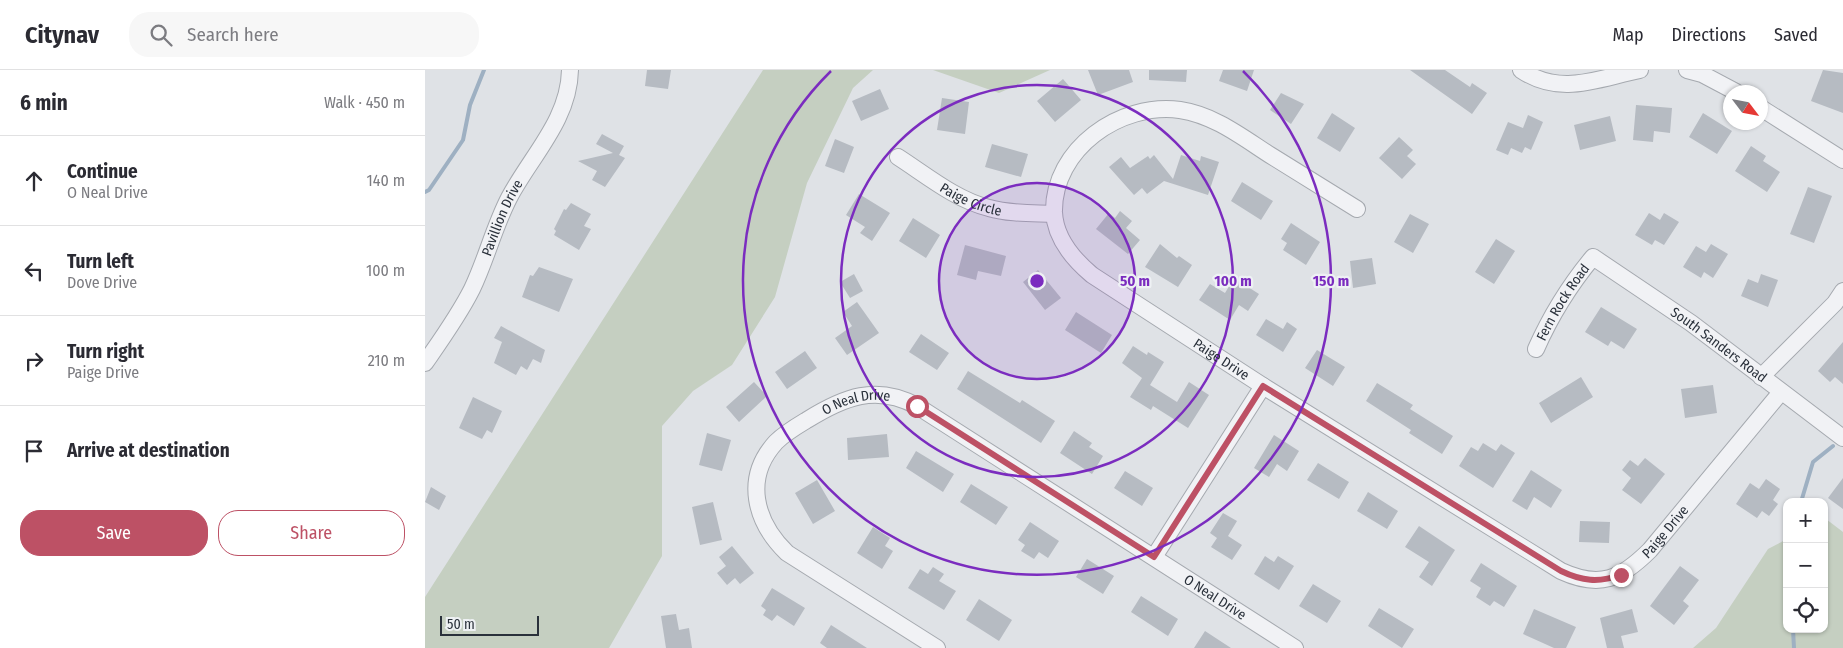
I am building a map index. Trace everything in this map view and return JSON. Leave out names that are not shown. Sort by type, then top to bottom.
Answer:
[{"type":"street","name":"Pavillion Drive","points":[[425,363],[471,290],[505,206],[517,183],[553,129],[565,104],[570,70]]},
{"type":"street","points":[[1521,70],[1546,81],[1568,85],[1590,84],[1640,70]]},
{"type":"street","points":[[1687,70],[1702,74],[1723,85]]},
{"type":"street","name":"Paige Drive","points":[[1357,210],[1215,120],[1179,110],[1159,110],[1137,114],[1116,121],[1099,130],[1085,141],[1073,155],[1062,175],[1056,196],[1054,214],[1061,237],[1069,253],[1092,275],[1263,386],[1561,571],[1588,581],[1605,580],[1621,575],[1635,566],[1781,392]]},
{"type":"street","points":[[1768,112],[1843,160]]},
{"type":"street","name":"Paige Circle","points":[[898,157],[953,192],[987,208],[1017,213],[1054,214]]},
{"type":"street","name":"Fern Rock Road","points":[[1536,349],[1551,315],[1572,283],[1593,257]]},
{"type":"street","name":"South Sanders Road","points":[[1593,257],[1691,323],[1843,438]]},
{"type":"street","points":[[1761,377],[1835,303],[1843,291]]},
{"type":"street","points":[[1154,557],[1263,386]]},
{"type":"street","name":"O Neal Drive","points":[[937,648],[787,553],[773,540],[759,510],[757,480],[767,454],[776,442],[786,433],[844,399],[860,395],[879,395],[905,400],[1295,648]]},
{"type":"green space","points":[[763,70],[873,70],[853,88],[807,183],[775,297],[732,365],[693,391],[662,426],[662,556],[609,648],[425,648],[425,597]]},
{"type":"green space","points":[[933,70],[1050,70],[999,93]]},
{"type":"green space","points":[[1828,521],[1843,532],[1843,648],[1693,648],[1716,628],[1768,549],[1783,541],[1783,633],[1828,633]]},
{"type":"building","points":[[647,70],[671,70],[668,89],[645,86]]},
{"type":"building","points":[[1088,70],[1129,70],[1133,82],[1098,95]]},
{"type":"building","points":[[1149,70],[1187,70],[1186,82],[1149,80]]},
{"type":"building","points":[[1223,70],[1254,70],[1247,91],[1219,81]]},
{"type":"building","points":[[1410,70],[1445,70],[1470,87],[1472,83],[1487,93],[1472,114]]},
{"type":"building","points":[[1823,70],[1843,73],[1843,113],[1811,101]]},
{"type":"building","points":[[1063,79],[1081,100],[1055,122],[1037,101]]},
{"type":"building","points":[[880,89],[889,109],[861,121],[852,101]]},
{"type":"building","points":[[1281,93],[1304,104],[1291,124],[1270,110]]},
{"type":"building","points":[[942,98],[969,102],[965,134],[937,130]]},
{"type":"building","points":[[1636,105],[1672,108],[1670,133],[1654,131],[1653,142],[1633,140]]},
{"type":"building","points":[[1332,113],[1355,128],[1340,152],[1317,138]]},
{"type":"building","points":[[1703,113],[1723,125],[1723,130],[1732,131],[1717,154],[1689,137]]},
{"type":"building","points":[[1528,115],[1543,122],[1531,150],[1525,147],[1522,153],[1511,148],[1508,155],[1496,150],[1508,122],[1523,128]]},
{"type":"building","points":[[1610,116],[1616,141],[1580,150],[1574,125]]},
{"type":"building","points":[[602,134],[624,146],[619,155],[625,158],[605,187],[592,180],[597,171],[578,161],[613,153],[596,144]]},
{"type":"building","points":[[1399,137],[1413,150],[1407,156],[1416,164],[1402,179],[1379,158]]},
{"type":"building","points":[[835,139],[854,147],[844,173],[825,166]]},
{"type":"building","points":[[992,144],[1028,154],[1021,177],[985,167]]},
{"type":"building","points":[[1751,146],[1766,156],[1763,161],[1780,172],[1767,192],[1735,171]]},
{"type":"building","points":[[1154,155],[1173,179],[1181,155],[1200,161],[1201,156],[1219,162],[1208,195],[1164,181],[1147,194],[1142,188],[1134,195],[1109,167],[1121,157],[1130,168],[1148,156],[1150,159]]},
{"type":"building","points":[[1242,182],[1273,201],[1261,220],[1231,201]]},
{"type":"building","points":[[1808,187],[1832,196],[1814,243],[1790,234]]},
{"type":"building","points":[[859,194],[890,213],[872,241],[860,233],[865,227],[846,215]]},
{"type":"building","points":[[571,203],[591,214],[584,226],[591,229],[579,250],[554,235],[556,231],[554,229],[564,209],[566,210]]},
{"type":"building","points":[[1120,211],[1132,221],[1126,228],[1140,240],[1128,254],[1096,229],[1109,213],[1115,218]]},
{"type":"building","points":[[1649,213],[1660,220],[1664,213],[1679,222],[1664,245],[1655,240],[1652,245],[1635,235]]},
{"type":"building","points":[[1410,214],[1429,224],[1413,253],[1394,242]]},
{"type":"building","points":[[913,218],[940,235],[926,258],[899,241]]},
{"type":"building","points":[[1291,223],[1320,242],[1306,265],[1283,250],[1287,243],[1281,239]]},
{"type":"building","points":[[1496,239],[1515,251],[1494,284],[1475,272]]},
{"type":"building","points":[[1160,244],[1177,258],[1179,256],[1192,265],[1178,287],[1145,267]]},
{"type":"building","points":[[1711,244],[1728,254],[1713,278],[1704,272],[1701,278],[1683,267],[1696,246],[1706,252]]},
{"type":"building","points":[[965,245],[1006,256],[1001,276],[978,271],[976,280],[957,275]]},
{"type":"building","points":[[1372,258],[1376,284],[1353,288],[1350,261]]},
{"type":"building","points":[[539,267],[573,279],[559,312],[522,297],[530,275],[533,276]]},
{"type":"building","points":[[1038,270],[1061,298],[1045,310],[1023,282]]},
{"type":"building","points":[[854,274],[863,291],[850,298],[840,282]]},
{"type":"building","points":[[1761,274],[1778,280],[1768,307],[1741,296],[1748,279],[1758,283]]},
{"type":"building","points":[[1234,278],[1259,294],[1248,311],[1239,305],[1230,320],[1199,300],[1210,284],[1225,293]]},
{"type":"building","points":[[857,302],[879,333],[847,355],[835,338],[852,326],[843,312]]},
{"type":"building","points":[[1601,307],[1637,329],[1624,349],[1611,341],[1608,346],[1585,332]]},
{"type":"building","points":[[1076,312],[1112,335],[1101,353],[1065,330]]},
{"type":"building","points":[[1266,319],[1283,329],[1287,322],[1297,329],[1283,352],[1256,335]]},
{"type":"building","points":[[501,326],[545,350],[541,363],[533,359],[527,370],[521,366],[516,375],[494,363],[502,342],[494,338]]},
{"type":"building","points":[[921,334],[949,353],[937,370],[909,352]]},
{"type":"building","points":[[1843,342],[1843,384],[1835,377],[1830,382],[1818,371]]},
{"type":"building","points":[[1133,346],[1147,355],[1148,352],[1164,362],[1150,385],[1177,402],[1189,382],[1209,395],[1188,428],[1153,406],[1151,410],[1130,397],[1142,378],[1122,363]]},
{"type":"building","points":[[1317,350],[1345,367],[1333,386],[1305,368]]},
{"type":"building","points":[[805,351],[817,368],[787,389],[775,372]]},
{"type":"building","points":[[968,371],[1020,403],[1022,400],[1055,421],[1041,443],[957,389]]},
{"type":"building","points":[[1581,377],[1593,397],[1551,423],[1539,403]]},
{"type":"building","points":[[754,382],[767,396],[739,422],[726,407]]},
{"type":"building","points":[[1377,383],[1413,405],[1410,409],[1453,436],[1442,454],[1409,433],[1411,430],[1366,401]]},
{"type":"building","points":[[1713,385],[1717,413],[1685,418],[1681,389]]},
{"type":"building","points":[[473,397],[502,411],[492,433],[487,430],[482,439],[459,428]]},
{"type":"building","points":[[1074,431],[1092,443],[1089,447],[1103,456],[1092,474],[1060,453]]},
{"type":"building","points":[[707,433],[731,440],[722,471],[699,465]]},
{"type":"building","points":[[887,434],[889,457],[848,460],[847,438]]},
{"type":"building","points":[[1274,435],[1299,451],[1287,471],[1277,464],[1269,477],[1254,468]]},
{"type":"building","points":[[1483,443],[1496,451],[1501,444],[1515,453],[1493,488],[1459,466],[1471,447],[1478,451]]},
{"type":"building","points":[[916,451],[954,474],[943,492],[906,468]]},
{"type":"building","points":[[1645,458],[1665,474],[1641,504],[1622,490],[1631,478],[1622,470],[1630,460],[1638,466]]},
{"type":"building","points":[[1318,463],[1349,482],[1339,499],[1307,480]]},
{"type":"building","points":[[1531,470],[1562,490],[1551,508],[1534,497],[1527,510],[1512,501]]},
{"type":"building","points":[[1125,471],[1153,488],[1142,506],[1114,488]]},
{"type":"building","points":[[1843,478],[1843,509],[1828,498]]},
{"type":"building","points":[[1766,479],[1780,489],[1773,500],[1778,504],[1769,516],[1762,511],[1757,518],[1736,504],[1750,483],[1759,489]]},
{"type":"building","points":[[817,480],[835,511],[813,524],[795,493]]},
{"type":"building","points":[[971,484],[1008,507],[996,525],[960,502]]},
{"type":"building","points":[[431,487],[446,496],[439,510],[425,502]]},
{"type":"building","points":[[1368,492],[1398,511],[1387,529],[1357,511]]},
{"type":"building","points":[[713,502],[722,540],[700,545],[692,507]]},
{"type":"building","points":[[1223,513],[1237,521],[1228,536],[1242,545],[1232,560],[1211,547],[1217,538],[1210,533]]},
{"type":"building","points":[[1580,521],[1610,522],[1609,543],[1579,542]]},
{"type":"building","points":[[1030,522],[1059,541],[1048,558],[1039,552],[1034,559],[1021,551],[1025,545],[1018,540]]},
{"type":"building","points":[[1419,526],[1455,550],[1432,586],[1419,577],[1429,562],[1405,547]]},
{"type":"building","points":[[873,527],[890,538],[885,546],[893,551],[882,569],[857,553]]},
{"type":"building","points":[[732,546],[754,573],[740,584],[735,578],[727,585],[717,573],[726,566],[719,557]]},
{"type":"building","points":[[1265,556],[1274,562],[1278,556],[1294,566],[1279,590],[1254,574]]},
{"type":"building","points":[[1087,559],[1114,576],[1103,594],[1076,577]]},
{"type":"building","points":[[1481,563],[1517,586],[1504,607],[1494,601],[1490,606],[1476,597],[1481,588],[1470,581]]},
{"type":"building","points":[[1680,566],[1699,580],[1683,601],[1689,606],[1674,625],[1650,606]]},
{"type":"building","points":[[933,567],[944,574],[939,581],[956,591],[944,610],[908,588],[920,569],[928,574]]},
{"type":"building","points":[[1313,584],[1341,601],[1327,623],[1299,606]]},
{"type":"building","points":[[772,588],[805,608],[794,626],[777,615],[772,621],[763,615],[766,610],[761,606]]},
{"type":"building","points":[[1141,596],[1178,619],[1168,636],[1131,612]]},
{"type":"building","points":[[979,599],[1012,620],[999,641],[966,620]]},
{"type":"building","points":[[1379,608],[1414,629],[1402,648],[1368,626]]},
{"type":"building","points":[[1534,609],[1576,627],[1566,648],[1554,648],[1523,634]]},
{"type":"building","points":[[1632,609],[1638,632],[1621,636],[1624,648],[1607,648],[1600,618]]},
{"type":"building","points":[[676,614],[679,630],[689,628],[692,648],[666,648],[661,616]]},
{"type":"building","points":[[831,625],[867,648],[827,648],[820,643]]},
{"type":"building","points":[[1205,631],[1231,648],[1194,648]]},
{"type":"waterway","points":[[425,192],[429,190],[463,140],[470,105],[484,70]]},
{"type":"waterway","points":[[1802,498],[1813,462],[1833,446]]},
{"type":"waterway","points":[[1793,633],[1794,648]]},
{"type":"route","points":[[917,406],[1154,557],[1263,386],[1561,571],[1588,581],[1605,580],[1621,575]]}]
